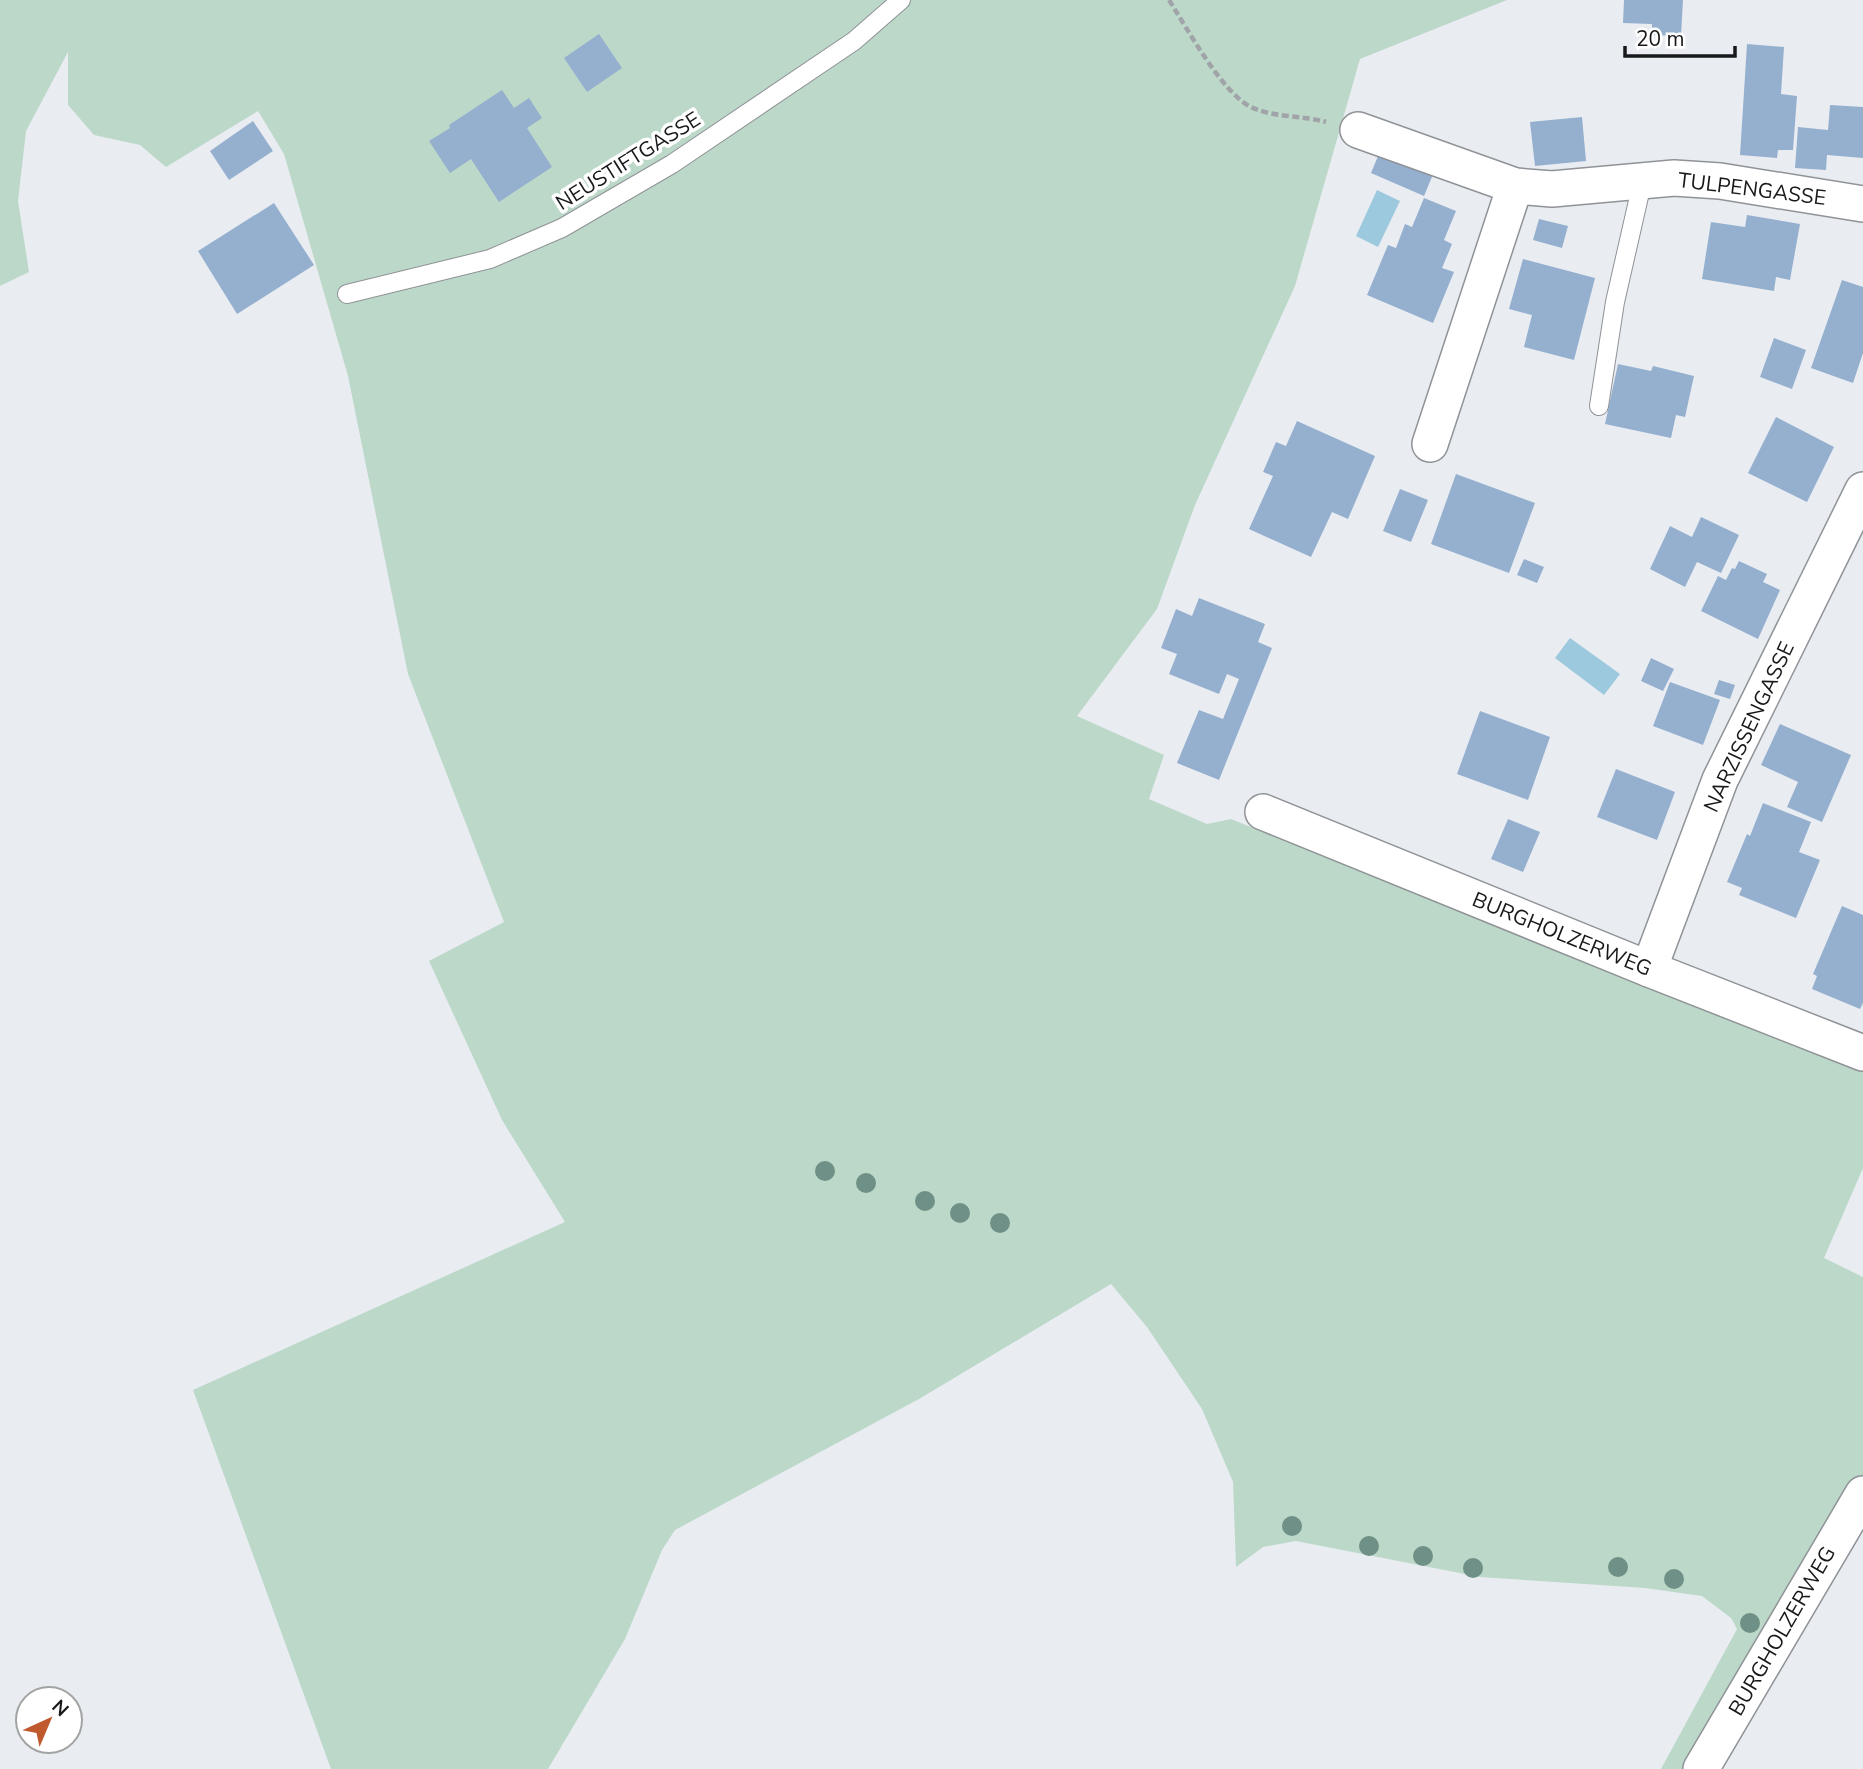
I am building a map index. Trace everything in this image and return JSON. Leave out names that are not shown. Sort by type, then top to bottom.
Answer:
[{"type":"street","name":"TULPENGASSE","points":[[1358,131],[1516,186],[1552,189],[1674,178],[1720,181],[1863,204]]},
{"type":"street","points":[[1430,444],[1516,186]]},
{"type":"street","name":"NARZISSENGASSE","points":[[1649,970],[1720,780],[1863,490]]},
{"type":"street","name":"BURGHOLZERWEG","points":[[1263,812],[1649,970],[1863,1053]]},
{"type":"street","name":"BURGHOLZERWEG","points":[[1701,1769],[1863,1494]]},
{"type":"lane","name":"NEUSTIFTGASSE","points":[[348,294],[490,259],[562,228],[695,148],[854,41],[901,0]]},
{"type":"lane","points":[[1599,406],[1615,302],[1643,179]]},
{"type":"path","points":[[1169,0],[1221,80],[1250,107],[1278,115],[1316,119],[1358,131]]},
{"type":"green space","points":[[0,0],[1507,0],[1360,59],[1295,286],[1195,505],[1157,609],[1077,716],[1164,755],[1149,799],[1207,824],[1231,819],[1863,1072],[1863,1168],[1824,1258],[1863,1277],[1863,1476],[1689,1769],[1661,1769],[1737,1629],[1731,1618],[1702,1596],[1645,1588],[1480,1577],[1296,1541],[1263,1547],[1236,1567],[1233,1482],[1202,1409],[1147,1327],[1111,1284],[919,1399],[675,1530],[662,1550],[625,1639],[548,1769],[331,1769],[193,1390],[565,1222],[502,1120],[429,961],[504,922],[408,674],[348,376],[284,154],[258,111],[166,167],[140,145],[94,135],[68,105],[68,52],[26,131],[18,201],[29,272],[0,286]]},
{"type":"water","points":[[1377,190],[1400,201],[1378,247],[1356,236]]},
{"type":"water","points":[[1570,638],[1620,674],[1604,695],[1555,658]]},
{"type":"building","points":[[1624,0],[1683,0],[1681,36],[1652,35],[1652,24],[1623,23]]},
{"type":"building","points":[[599,34],[622,68],[587,92],[564,58]]},
{"type":"building","points":[[1747,44],[1784,47],[1781,94],[1797,96],[1793,150],[1778,150],[1777,158],[1740,155]]},
{"type":"building","points":[[502,90],[514,108],[529,98],[542,118],[527,128],[552,167],[499,202],[471,159],[450,173],[429,141]]},
{"type":"building","points":[[1830,105],[1863,107],[1863,158],[1827,155],[1826,170],[1795,168],[1798,127],[1828,130]]},
{"type":"building","points":[[1582,117],[1586,161],[1535,166],[1530,122]]},
{"type":"building","points":[[253,121],[273,151],[229,180],[210,151]]},
{"type":"building","points":[[1381,149],[1434,172],[1424,196],[1371,173]]},
{"type":"building","points":[[1424,198],[1456,211],[1444,240],[1452,244],[1442,268],[1454,272],[1433,323],[1367,295],[1388,245],[1396,248],[1405,224],[1412,227]]},
{"type":"building","points":[[274,203],[314,265],[237,314],[198,251]]},
{"type":"building","points":[[1747,215],[1800,224],[1790,280],[1776,277],[1774,291],[1702,279],[1711,222],[1745,227]]},
{"type":"building","points":[[1539,219],[1568,226],[1562,248],[1533,240]]},
{"type":"building","points":[[1523,259],[1595,278],[1574,360],[1524,347],[1532,315],[1509,309]]},
{"type":"building","points":[[1842,280],[1863,287],[1863,353],[1853,383],[1811,368]]},
{"type":"building","points":[[1774,338],[1806,350],[1792,389],[1760,377]]},
{"type":"building","points":[[1618,364],[1651,371],[1653,366],[1694,376],[1685,417],[1676,415],[1671,438],[1605,424]]},
{"type":"building","points":[[1776,417],[1834,447],[1807,502],[1748,473]]},
{"type":"building","points":[[1297,421],[1375,456],[1348,519],[1332,512],[1311,557],[1249,529],[1273,476],[1263,472],[1276,442],[1286,446]]},
{"type":"building","points":[[1456,474],[1535,503],[1509,573],[1431,544]]},
{"type":"building","points":[[1400,489],[1428,500],[1411,542],[1383,531]]},
{"type":"building","points":[[1701,517],[1739,535],[1721,573],[1697,562],[1685,587],[1650,569],[1670,526],[1692,537]]},
{"type":"building","points":[[1524,559],[1544,567],[1537,583],[1517,575]]},
{"type":"building","points":[[1739,561],[1767,574],[1763,582],[1780,590],[1758,639],[1701,611],[1718,576],[1726,580]]},
{"type":"building","points":[[1199,598],[1265,624],[1258,642],[1272,648],[1219,780],[1177,763],[1199,710],[1223,719],[1239,679],[1227,674],[1219,694],[1169,674],[1177,654],[1161,648],[1176,609],[1192,616]]},
{"type":"building","points":[[1651,658],[1674,669],[1663,691],[1641,681]]},
{"type":"building","points":[[1719,680],[1735,685],[1730,699],[1714,694]]},
{"type":"building","points":[[1670,682],[1720,700],[1703,745],[1653,726]]},
{"type":"building","points":[[1480,711],[1550,737],[1528,800],[1457,774]]},
{"type":"building","points":[[1780,724],[1851,755],[1822,822],[1787,807],[1798,782],[1761,765]]},
{"type":"building","points":[[1616,769],[1675,792],[1657,840],[1597,817]]},
{"type":"building","points":[[1763,803],[1811,822],[1799,852],[1820,860],[1796,918],[1739,895],[1742,888],[1727,882]]},
{"type":"building","points":[[1508,819],[1540,832],[1523,872],[1491,859]]},
{"type":"building","points":[[1842,906],[1863,915],[1863,1003],[1860,1009],[1812,989],[1817,976],[1813,974]]}]
